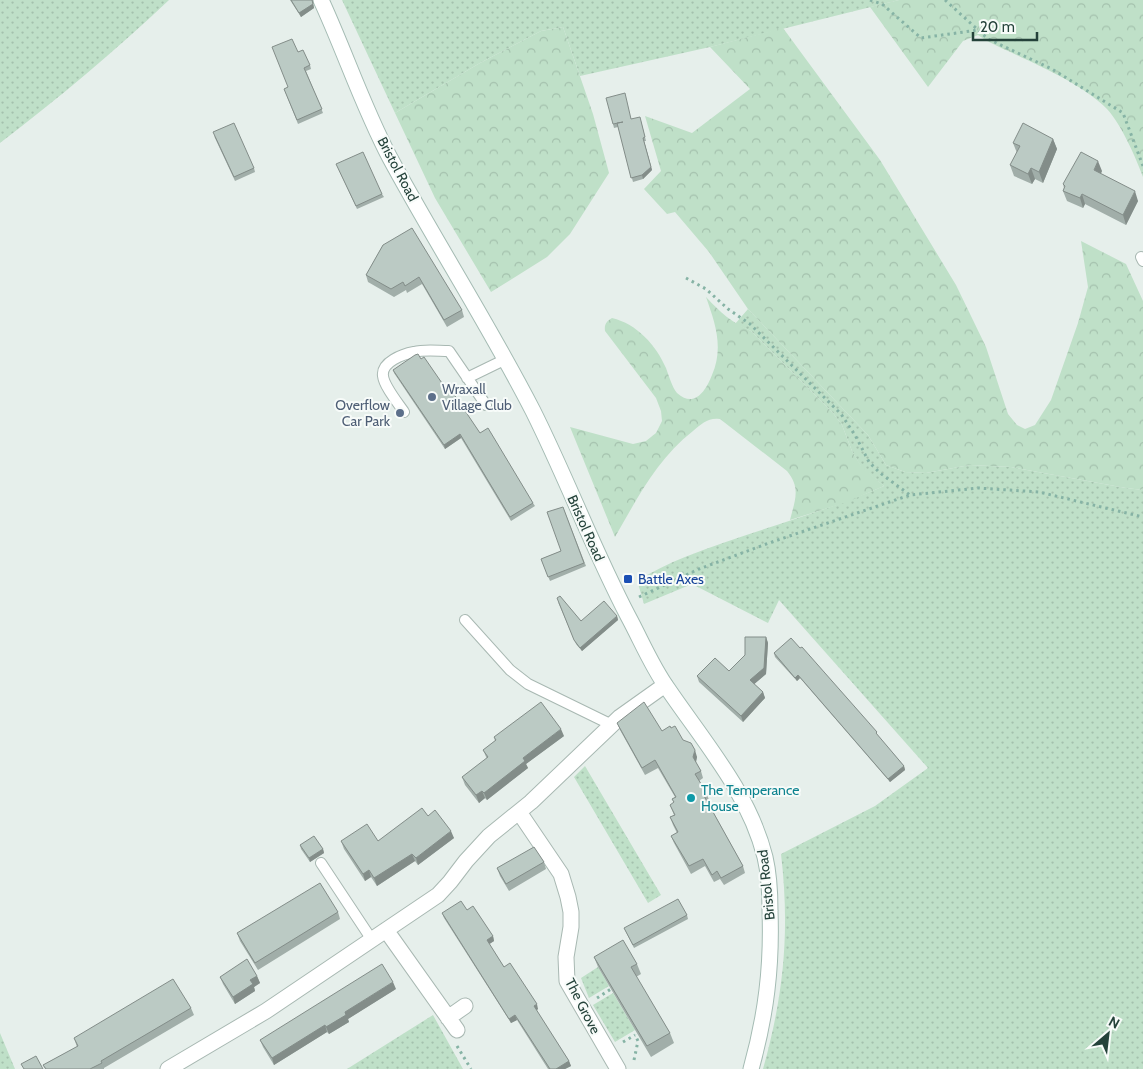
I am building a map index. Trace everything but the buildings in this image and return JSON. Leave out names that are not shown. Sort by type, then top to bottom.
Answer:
[{"type":"main road","name":"Bristol Road","points":[[321,0],[358,91],[389,156],[506,359],[546,438],[584,527],[622,606],[665,686],[724,768],[743,800],[758,831],[766,861],[772,950],[764,1014],[751,1069]]},
{"type":"main road","points":[[168,1069],[266,1010],[438,895],[479,847],[612,725],[632,708],[665,686]]},
{"type":"main road","name":"The Grove","points":[[519,812],[561,874],[571,912],[571,927],[566,957],[567,981],[611,1067]]},
{"type":"main road","points":[[386,930],[453,1024],[465,1006]]},
{"type":"lane","points":[[404,412],[386,385],[383,376],[384,367],[389,362],[414,352],[449,352],[486,405]]},
{"type":"lane","points":[[467,378],[506,359]]},
{"type":"lane","points":[[465,620],[510,670],[528,684],[612,725]]},
{"type":"lane","points":[[321,863],[372,940]]},
{"type":"path","points":[[870,0],[882,4],[921,38],[978,30]]},
{"type":"path","points":[[945,0],[988,39],[1052,69],[1123,113],[1143,166]]},
{"type":"path","points":[[686,278],[706,289],[728,309],[750,324],[841,414],[870,462],[880,473],[910,496]]},
{"type":"path","points":[[622,606],[699,569],[769,543],[910,496],[978,488],[1039,492],[1143,517]]},
{"type":"path","points":[[632,1069],[638,1041],[635,1035]]},
{"type":"green space","points":[[0,0],[169,0],[86,74],[0,143]]},
{"type":"green space","points":[[342,0],[899,0],[710,47],[580,76],[563,27],[541,31],[480,63],[395,113]]},
{"type":"green space","points":[[899,0],[1143,0],[1143,177],[1118,123],[1096,99],[1067,80],[978,35],[963,41],[928,87],[870,7]]},
{"type":"green space","points":[[563,27],[593,114],[609,173],[570,234],[547,257],[491,292],[435,198],[395,113],[480,63],[541,31]]},
{"type":"green space","points":[[783,28],[880,160],[956,285],[986,347],[1008,414],[1017,425],[1025,429],[1035,425],[1051,400],[1078,323],[1088,287],[1081,241],[1126,264],[1143,301],[1143,490],[1011,467],[970,465],[926,473],[905,472],[886,465],[868,435],[748,309],[709,252],[675,212],[667,214],[644,189],[661,171],[645,116],[692,133],[750,89],[710,47]]},
{"type":"green space","points":[[706,297],[727,317],[751,331],[833,413],[842,425],[852,451],[861,466],[884,486],[847,502],[790,520],[796,494],[794,483],[787,471],[720,419],[712,419],[699,426],[680,442],[658,467],[631,508],[615,537],[570,427],[633,444],[646,441],[656,433],[662,421],[661,411],[656,398],[605,331],[605,325],[612,318],[637,330],[657,351],[677,393],[689,399],[694,398],[703,392],[710,381],[716,365],[717,335]]},
{"type":"green space","points":[[748,309],[868,435],[886,465],[905,472],[926,473],[970,465],[1011,467],[1143,490],[1143,1069],[763,1069],[776,1015],[783,962],[785,910],[781,854],[875,806],[928,768],[779,600],[768,623],[692,584],[644,604],[637,580],[679,559],[884,486],[861,467],[852,451],[842,425],[833,413],[751,331],[735,324]]},
{"type":"green space","points":[[585,766],[661,895],[648,903],[574,777]]},
{"type":"green space","points":[[598,967],[609,986],[589,998],[581,978]]},
{"type":"green space","points":[[613,993],[635,1030],[615,1042],[593,1005]]},
{"type":"green space","points":[[433,1015],[463,1069],[347,1069]]},
{"type":"green space","points":[[0,1033],[15,1069],[0,1069]]},
{"type":"place","name":"Wraxall Village Club","points":[[432,397]]},
{"type":"place","name":"Overflow Car Park","points":[[400,413]]},
{"type":"place","name":"Battle Axes","points":[[628,579]]},
{"type":"place","name":"The Temperance House","points":[[691,798]]}]
